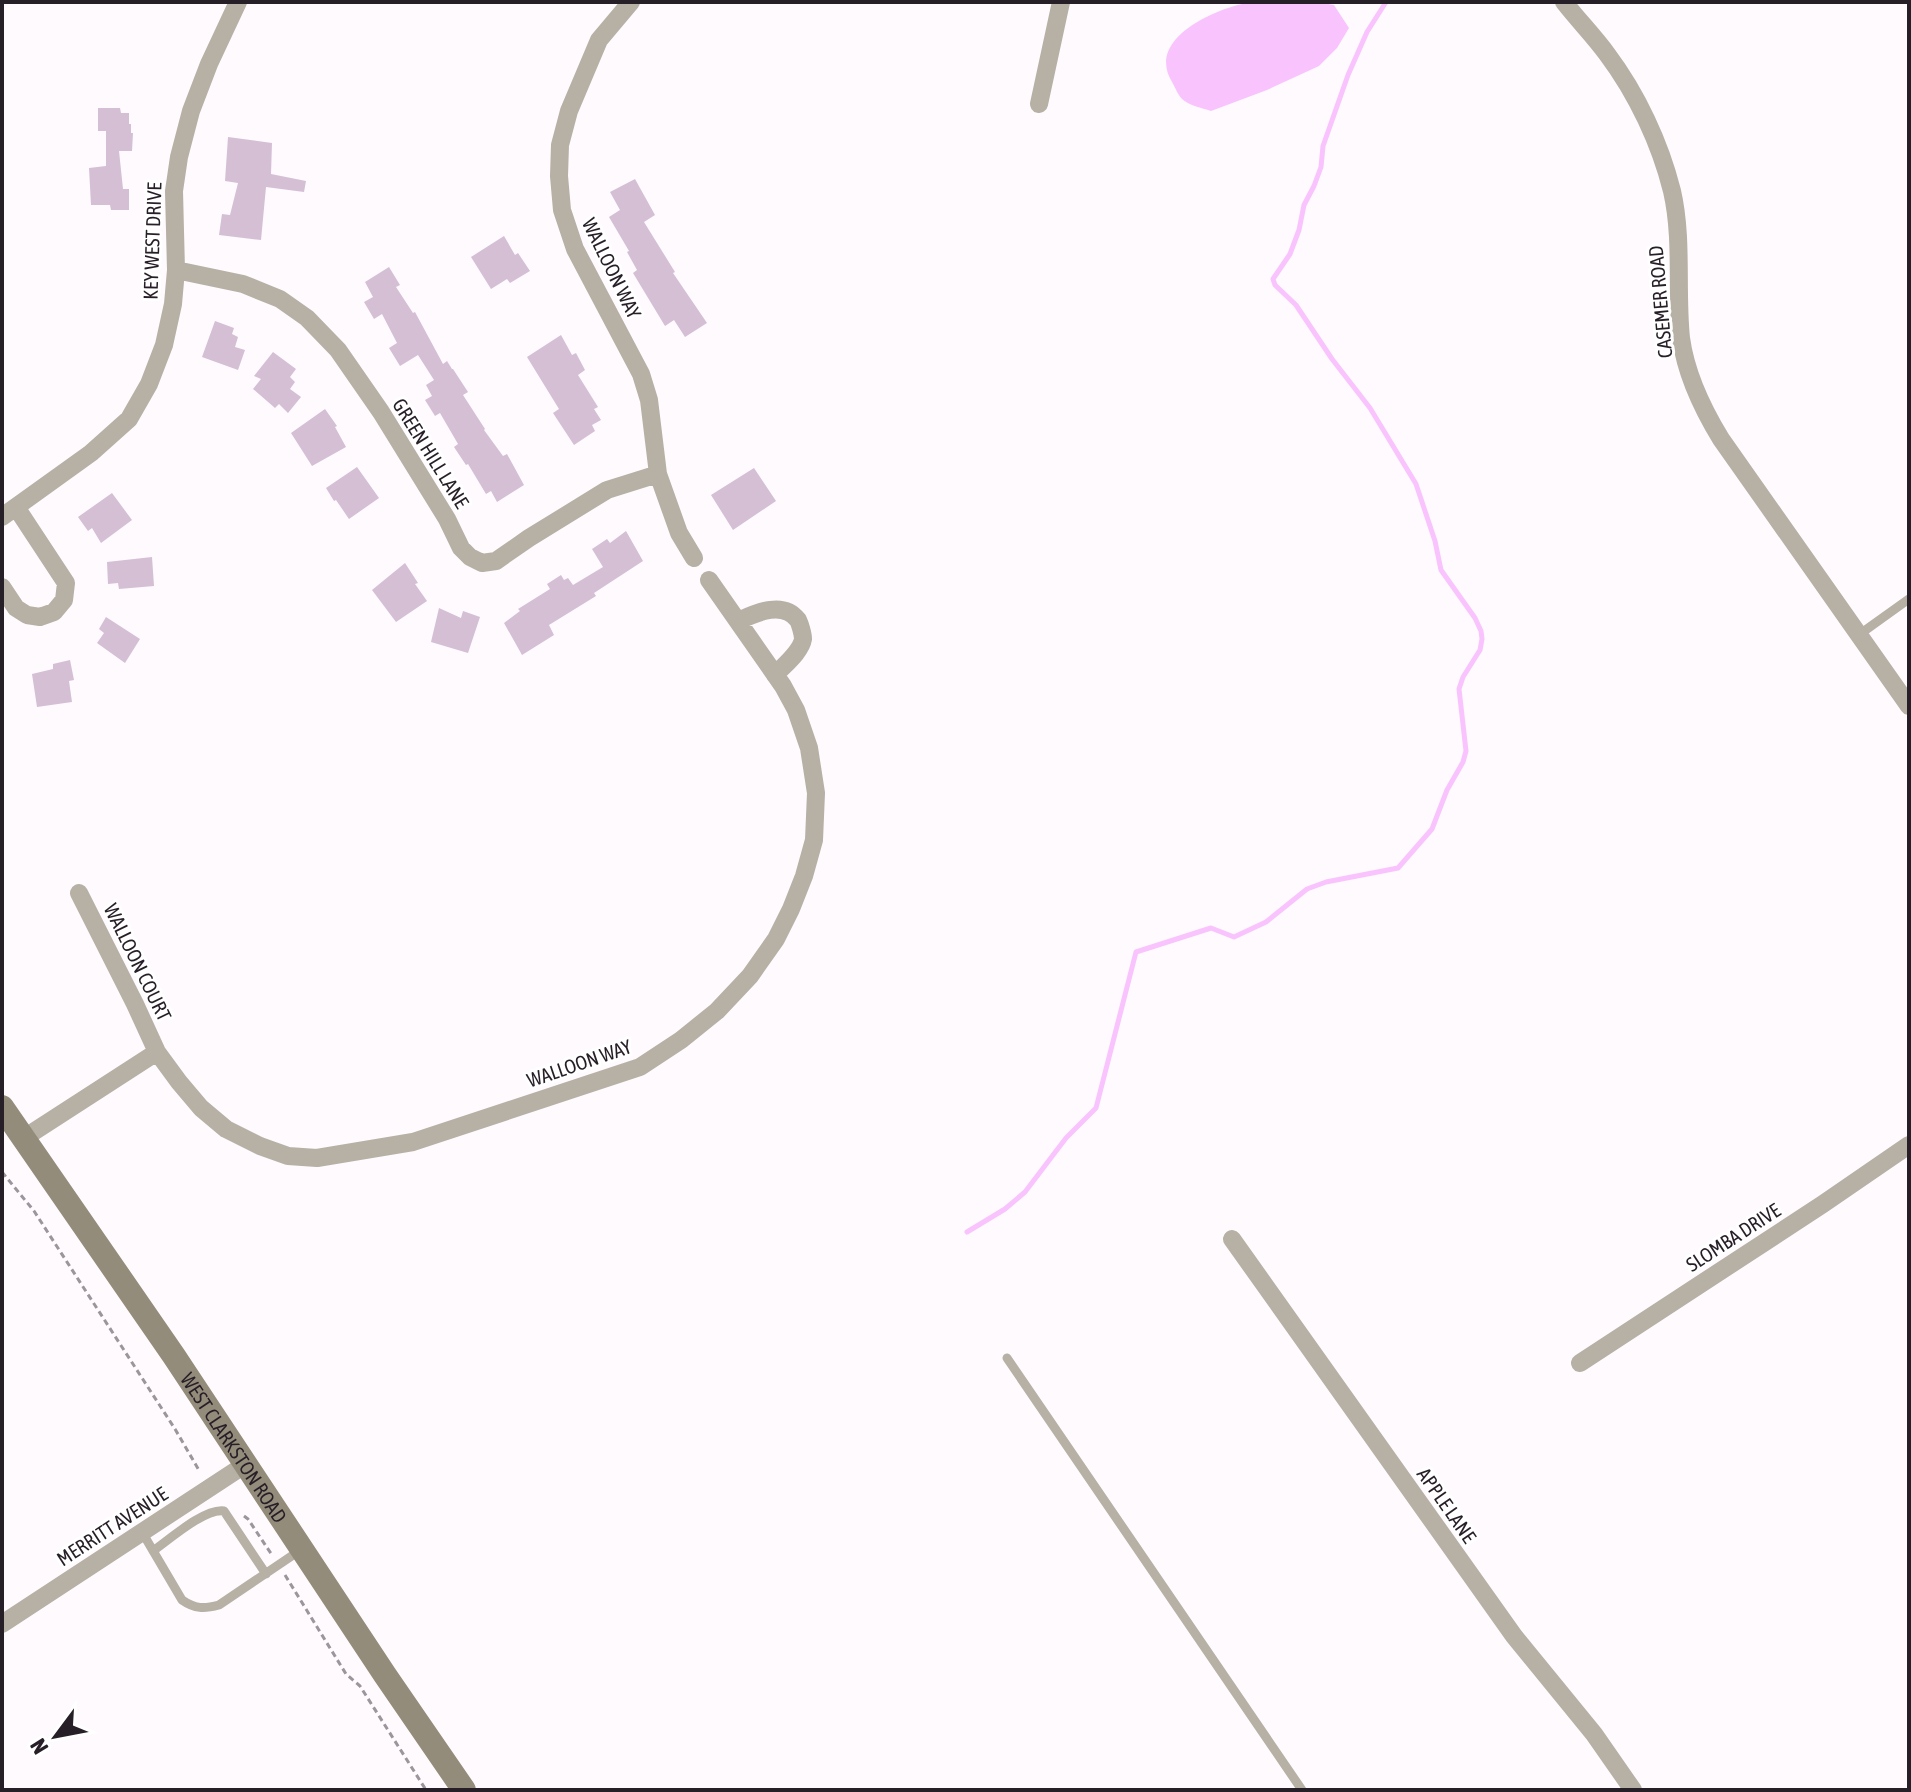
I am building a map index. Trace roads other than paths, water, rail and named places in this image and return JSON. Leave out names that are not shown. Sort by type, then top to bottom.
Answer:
[{"type":"main road","name":"WEST CLARKSTON ROAD","points":[[2,1107],[166,1345],[464,1790]]},
{"type":"street","name":"KEY WEST DRIVE","points":[[9,512],[91,453],[129,419],[149,384],[164,345],[173,304],[176,270],[174,191],[179,157],[200,87],[238,2]]},
{"type":"street","name":"WALLOON WAY","points":[[630,2],[599,40],[569,111],[560,145],[562,210],[575,249],[641,374],[649,400],[658,474],[679,533],[694,558]]},
{"type":"street","points":[[1039,104],[1061,2]]},
{"type":"street","name":"CASEMER ROAD","points":[[1564,2],[1607,54],[1656,139],[1672,194],[1678,246],[1681,338],[1703,410],[1909,706]]},
{"type":"street","name":"GREEN HILL LANE","points":[[176,270],[243,284],[280,299],[307,318],[338,350],[381,412],[447,519],[461,548],[482,563],[496,561],[540,530],[607,490],[658,474]]},
{"type":"street","points":[[2,587],[16,608],[27,615],[40,617],[54,612],[64,600],[66,583],[9,512]]},
{"type":"street","name":"WALLOON WAY","points":[[157,1052],[201,1108],[226,1129],[288,1156],[317,1158],[413,1142],[640,1067],[705,1020],[750,976],[776,939],[791,909],[814,840],[816,793],[809,748],[796,710],[709,580]]},
{"type":"street","points":[[738,621],[759,611],[777,609],[790,612],[800,622],[803,639],[796,653],[775,675]]},
{"type":"street","name":"WALLOON COURT","points":[[79,893],[157,1052]]},
{"type":"street","points":[[24,1138],[157,1052]]},
{"type":"street","name":"SLOMBA DRIVE","points":[[1580,1363],[1909,1145]]},
{"type":"street","name":"APPLE LANE","points":[[1232,1239],[1514,1636],[1594,1734],[1633,1790]]},
{"type":"street","name":"MERRITT AVENUE","points":[[2,1624],[246,1464]]},
{"type":"lane","points":[[1860,634],[1909,599]]},
{"type":"lane","points":[[1007,1358],[1302,1790]]},
{"type":"lane","points":[[153,1551],[205,1515],[216,1510],[224,1511],[266,1574]]},
{"type":"lane","points":[[142,1532],[182,1600],[193,1607],[219,1605],[302,1549]]},
{"type":"waterway","points":[[967,1232],[1005,1209],[1025,1192],[1066,1138],[1096,1108],[1136,952],[1211,928],[1234,937],[1266,922],[1307,889],[1326,882],[1398,868],[1432,829],[1447,790],[1463,762],[1466,751],[1459,689],[1480,650],[1481,631],[1441,570],[1416,484],[1370,408],[1296,305],[1275,285],[1273,279],[1290,254],[1299,230],[1304,205],[1321,167],[1323,146],[1348,75],[1367,32],[1386,2]]}]
